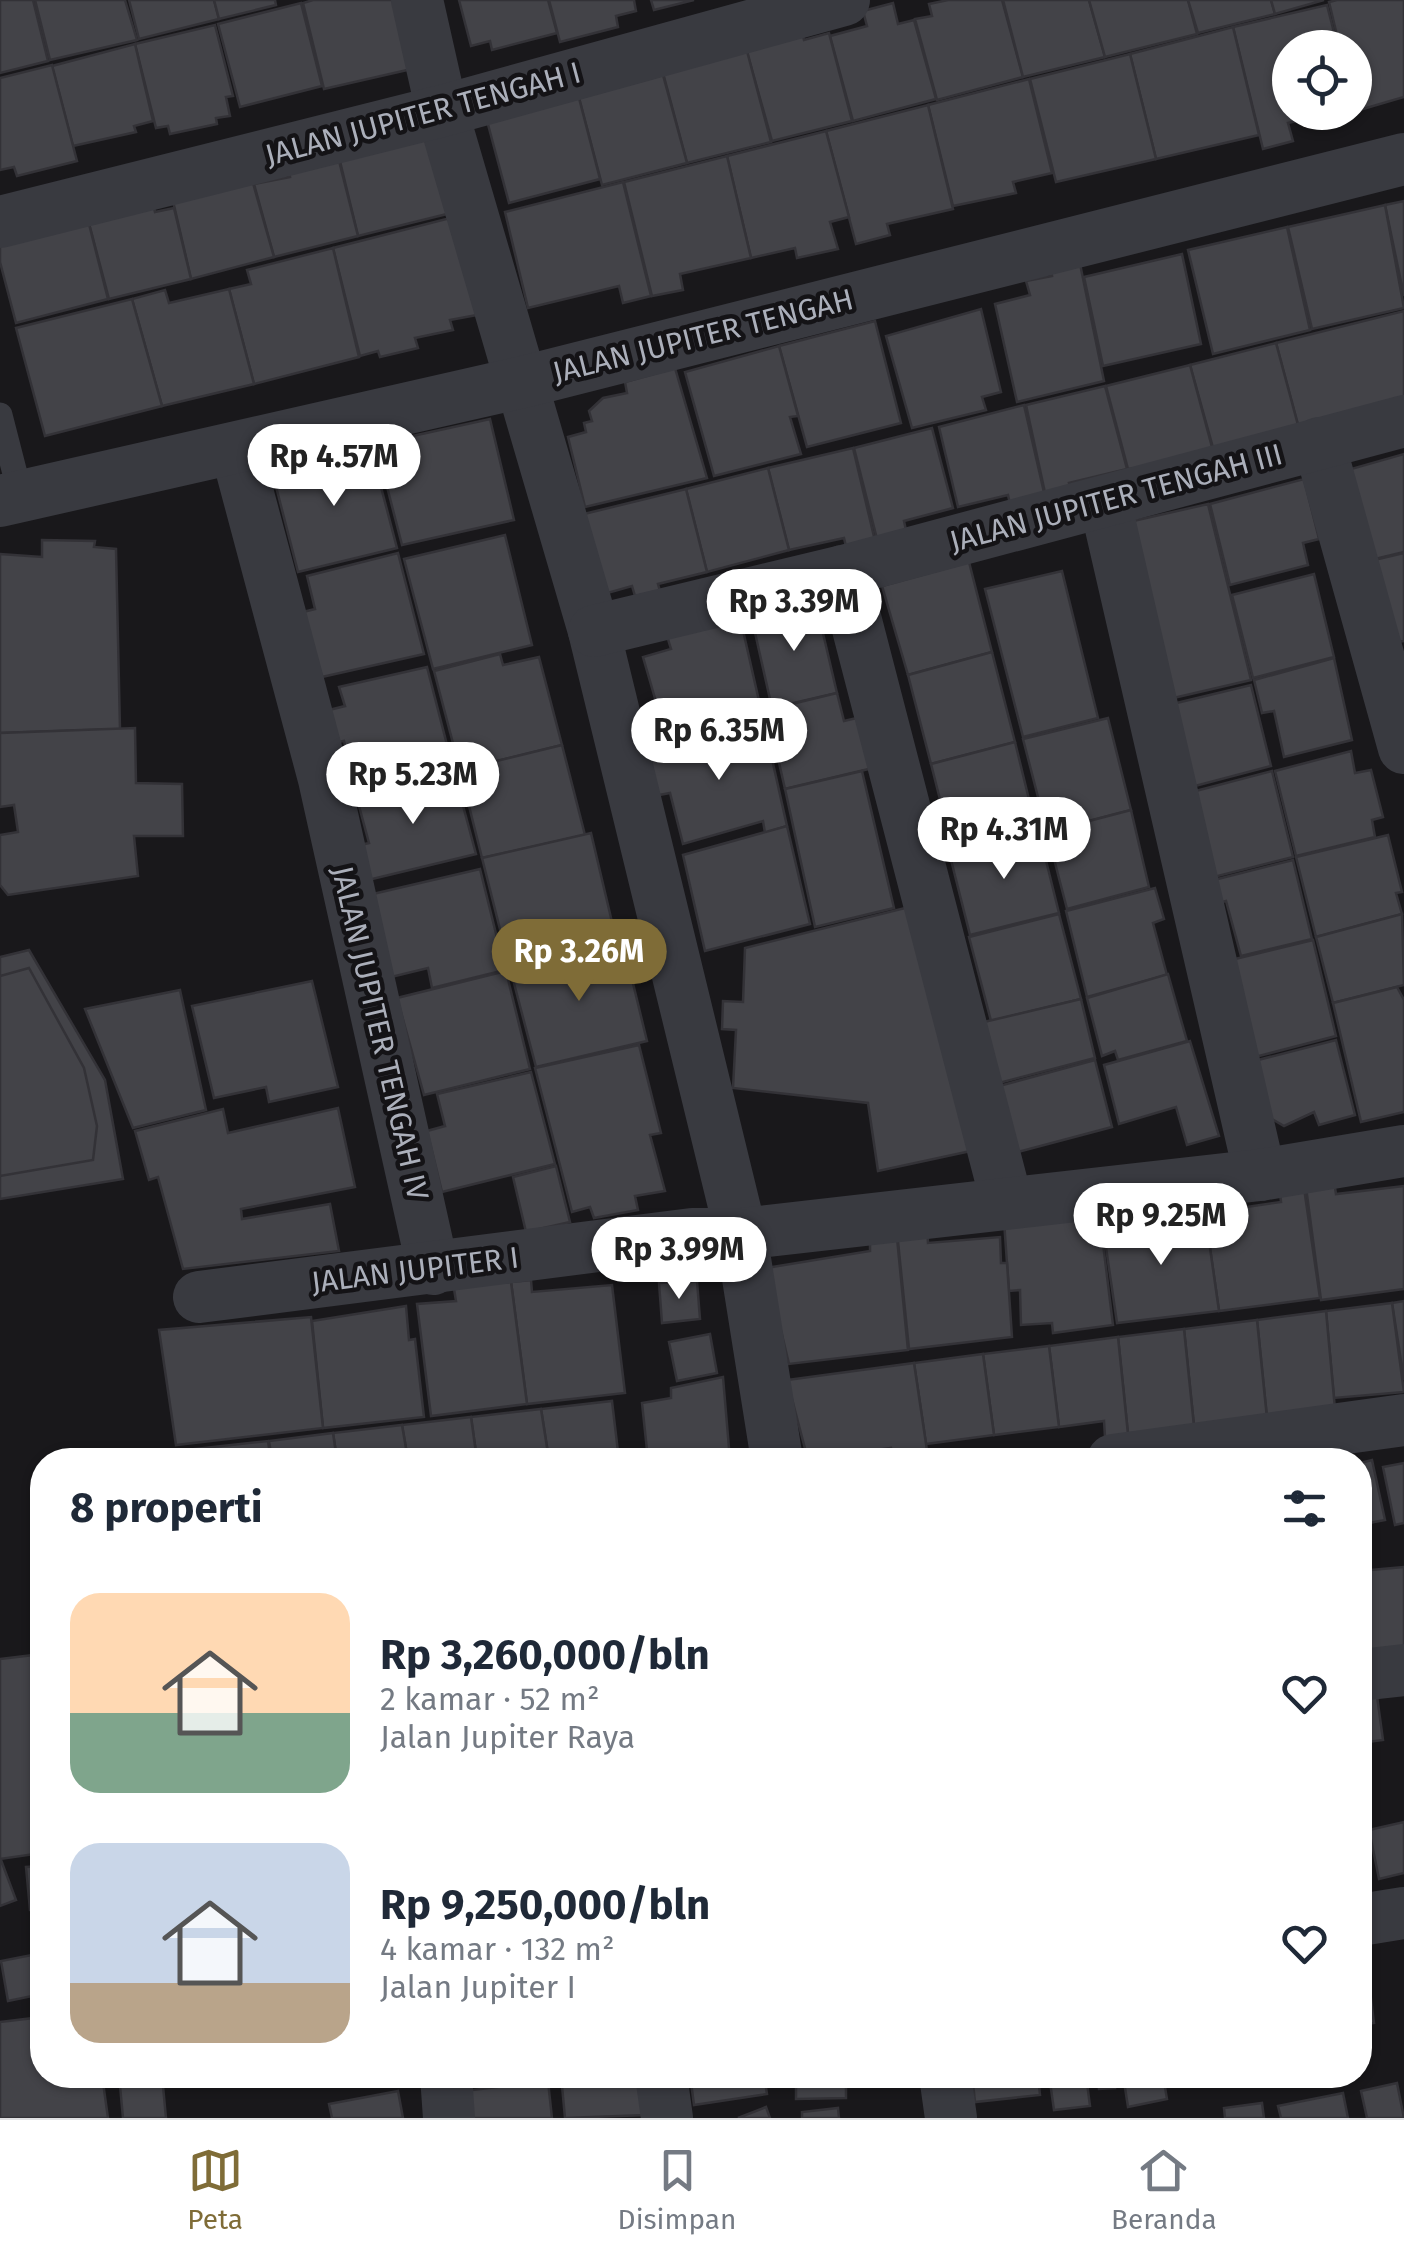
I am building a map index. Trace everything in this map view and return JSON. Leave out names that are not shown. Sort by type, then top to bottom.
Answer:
[{"type":"street","points":[[418,0],[442,111],[594,631],[741,1234],[775,1448]]},
{"type":"street","name":"JALAN JUPITER TENGAH I","points":[[0,222],[442,111],[844,0]]},
{"type":"street","name":"JALAN JUPITER TENGAH","points":[[11,499],[523,382],[1404,159]]},
{"type":"street","name":"JALAN JUPITER TENGAH III","points":[[594,631],[843,571],[1404,421]]},
{"type":"street","points":[[1318,443],[1404,748]]},
{"type":"street","name":"JALAN JUPITER TENGAH IV","points":[[236,450],[324,780],[433,1269]]},
{"type":"street","points":[[1104,502],[1260,1175]]},
{"type":"street","points":[[843,571],[1007,1203]]},
{"type":"street","name":"JALAN JUPITER I","points":[[200,1296],[692,1234],[741,1234],[1260,1175],[1404,1150]]},
{"type":"street","points":[[1200,1448],[1404,1420]]},
{"type":"street","points":[[1372,1674],[1404,1670]]},
{"type":"street","points":[[1372,1918],[1404,1914]]},
{"type":"street","points":[[447,2088],[448,2118]]},
{"type":"street","points":[[662,2088],[668,2118]]},
{"type":"street","points":[[947,2088],[951,2118]]},
{"type":"lane","points":[[0,415],[11,499]]},
{"type":"building","points":[[0,0],[33,0],[48,61],[0,73]]},
{"type":"building","points":[[35,0],[125,0],[137,40],[50,60]]},
{"type":"building","points":[[129,0],[214,0],[219,19],[139,39]]},
{"type":"building","points":[[214,0],[275,0],[276,5],[219,19]]},
{"type":"building","points":[[400,0],[416,68],[324,89],[303,3]]},
{"type":"building","points":[[459,0],[548,0],[557,33],[492,50],[490,41],[471,46]]},
{"type":"building","points":[[549,0],[634,0],[636,11],[616,16],[618,27],[560,42]]},
{"type":"building","points":[[651,0],[694,0],[654,10]]},
{"type":"building","points":[[1002,0],[1023,77],[937,100],[915,19],[932,16],[929,4]]},
{"type":"building","points":[[1003,0],[1089,0],[1105,57],[1023,77]]},
{"type":"building","points":[[1089,0],[1188,0],[1197,34],[1105,57]]},
{"type":"building","points":[[1188,0],[1271,0],[1275,14],[1198,33]]},
{"type":"building","points":[[1271,0],[1324,0],[1275,14]]},
{"type":"building","points":[[1404,0],[1404,97],[1372,106],[1372,30],[1336,30],[1329,2]]},
{"type":"building","points":[[301,3],[322,86],[240,107],[218,24]]},
{"type":"building","points":[[893,3],[898,24],[914,20],[936,99],[853,121],[830,36],[867,26],[863,11]]},
{"type":"building","points":[[1327,5],[1333,30],[1272,30],[1272,130],[1290,130],[1293,141],[1263,149],[1233,27]]},
{"type":"building","points":[[800,24],[804,40],[829,33],[852,121],[772,141],[743,38]]},
{"type":"building","points":[[215,25],[233,96],[226,97],[230,116],[216,118],[217,124],[170,134],[168,126],[156,128],[135,44]]},
{"type":"building","points":[[1233,27],[1259,135],[1156,159],[1130,54]]},
{"type":"building","points":[[135,44],[153,121],[134,126],[136,132],[73,146],[52,66]]},
{"type":"building","points":[[747,51],[771,142],[687,163],[663,73]]},
{"type":"building","points":[[1130,54],[1156,159],[1056,182],[1030,79]]},
{"type":"building","points":[[52,65],[77,161],[17,176],[14,167],[0,170],[0,78]]},
{"type":"building","points":[[663,75],[687,163],[602,185],[579,98]]},
{"type":"building","points":[[1029,79],[1052,173],[1013,182],[1016,193],[953,206],[928,105]]},
{"type":"building","points":[[579,98],[600,179],[509,203],[486,117]]},
{"type":"building","points":[[928,105],[953,209],[887,224],[890,235],[856,244],[826,131]]},
{"type":"building","points":[[826,131],[849,217],[830,222],[838,249],[797,258],[795,248],[751,258],[727,156]]},
{"type":"building","points":[[431,132],[451,213],[358,236],[338,153]]},
{"type":"building","points":[[334,141],[358,236],[274,257],[254,184],[290,177],[287,159]]},
{"type":"building","points":[[727,156],[751,258],[680,274],[683,290],[652,296],[624,182]]},
{"type":"building","points":[[251,176],[274,257],[191,279],[173,201]]},
{"type":"building","points":[[623,182],[651,296],[623,303],[619,286],[528,308],[505,212]]},
{"type":"building","points":[[150,192],[155,212],[174,208],[191,279],[109,299],[87,216]]},
{"type":"building","points":[[1404,201],[1404,296],[1385,205]]},
{"type":"building","points":[[1385,205],[1404,308],[1312,329],[1288,227]]},
{"type":"building","points":[[87,216],[108,299],[16,323],[0,262],[0,238]]},
{"type":"building","points":[[454,217],[477,315],[450,320],[453,330],[415,338],[418,348],[380,357],[378,351],[360,356],[333,248]]},
{"type":"building","points":[[1287,227],[1310,330],[1213,354],[1188,250]]},
{"type":"building","points":[[333,248],[359,357],[254,384],[229,289],[251,284],[247,270]]},
{"type":"building","points":[[1078,254],[1104,381],[1017,402],[995,304],[1030,295],[1026,281],[1052,276],[1049,261]]},
{"type":"building","points":[[1182,254],[1201,344],[1103,366],[1084,277]]},
{"type":"building","points":[[229,289],[254,384],[162,406],[132,299],[165,290],[169,303]]},
{"type":"building","points":[[132,299],[162,406],[45,436],[16,328]]},
{"type":"building","points":[[981,309],[1001,392],[982,397],[986,410],[912,428],[886,336]]},
{"type":"building","points":[[1404,311],[1404,414],[1298,425],[1276,343]]},
{"type":"building","points":[[875,321],[901,423],[807,447],[779,346]]},
{"type":"building","points":[[1276,343],[1298,425],[1217,462],[1190,365]]},
{"type":"building","points":[[779,346],[798,416],[790,417],[801,454],[714,476],[685,372]]},
{"type":"building","points":[[1190,365],[1216,462],[1128,469],[1106,386]]},
{"type":"building","points":[[675,368],[707,478],[585,507],[568,437],[586,432],[584,423],[592,421],[589,411],[603,398],[627,393],[625,382]]},
{"type":"building","points":[[1105,386],[1127,469],[1069,483],[1072,495],[1047,502],[1026,405]]},
{"type":"building","points":[[1024,405],[1046,501],[1011,509],[1008,495],[958,507],[939,427]]},
{"type":"building","points":[[490,419],[514,520],[402,545],[376,444]]},
{"type":"building","points":[[932,428],[953,508],[904,521],[907,535],[878,543],[854,448]]},
{"type":"building","points":[[370,445],[397,548],[298,572],[272,471]]},
{"type":"building","points":[[853,448],[876,545],[847,551],[844,538],[789,550],[768,468]]},
{"type":"building","points":[[1404,454],[1404,552],[1375,559],[1351,469]]},
{"type":"building","points":[[768,468],[789,550],[707,572],[686,489]]},
{"type":"building","points":[[1304,479],[1319,539],[1303,543],[1308,565],[1230,585],[1210,504]]},
{"type":"building","points":[[686,489],[707,572],[658,584],[660,591],[635,596],[632,586],[604,594],[584,514]]},
{"type":"building","points":[[1208,504],[1251,680],[1165,700],[1120,524]]},
{"type":"building","points":[[505,535],[532,645],[433,669],[404,559]]},
{"type":"building","points":[[42,540],[95,541],[94,547],[116,549],[120,729],[0,733],[0,554],[42,557]]},
{"type":"building","points":[[398,553],[424,654],[322,677],[303,612],[315,609],[307,576]]},
{"type":"building","points":[[1404,553],[1404,641],[1392,643],[1370,561]]},
{"type":"building","points":[[969,562],[992,652],[908,675],[882,586]]},
{"type":"building","points":[[1062,571],[1098,718],[1023,737],[985,589]]},
{"type":"building","points":[[1314,574],[1334,657],[1253,678],[1232,595]]},
{"type":"building","points":[[815,599],[837,693],[772,708],[751,615]]},
{"type":"building","points":[[740,617],[764,723],[662,750],[656,729],[663,726],[643,657],[671,649],[667,636]]},
{"type":"building","points":[[992,652],[1015,742],[931,764],[908,675]]},
{"type":"building","points":[[500,654],[503,665],[539,657],[562,745],[460,770],[434,671]]},
{"type":"building","points":[[1334,658],[1352,740],[1284,757],[1274,711],[1262,713],[1254,680]]},
{"type":"building","points":[[427,667],[454,772],[356,795],[344,741],[326,744],[317,713],[345,706],[339,687]]},
{"type":"building","points":[[1251,685],[1271,766],[1180,790],[1160,707]]},
{"type":"building","points":[[837,693],[844,721],[865,716],[877,767],[785,789],[767,710]]},
{"type":"building","points":[[1108,718],[1131,810],[1047,832],[1023,739]]},
{"type":"building","points":[[764,723],[787,826],[765,833],[763,821],[683,844],[670,793],[654,796],[643,755]]},
{"type":"building","points":[[135,728],[136,783],[182,784],[183,836],[134,836],[138,876],[8,895],[0,885],[0,835],[18,832],[14,805],[0,807],[0,733]]},
{"type":"building","points":[[1015,742],[1035,824],[952,847],[931,764]]},
{"type":"building","points":[[562,745],[585,835],[482,858],[460,770]]},
{"type":"building","points":[[1351,751],[1355,773],[1371,770],[1383,817],[1372,820],[1375,837],[1296,856],[1275,771]]},
{"type":"building","points":[[862,771],[894,908],[815,927],[785,789]]},
{"type":"building","points":[[1272,771],[1293,857],[1202,880],[1188,793]]},
{"type":"building","points":[[454,772],[476,854],[364,881],[356,846],[369,843],[356,795]]},
{"type":"building","points":[[1131,810],[1149,887],[1067,909],[1047,832]]},
{"type":"building","points":[[787,826],[810,924],[705,951],[683,855]]},
{"type":"building","points":[[1038,828],[1059,913],[970,935],[949,852]]},
{"type":"building","points":[[591,833],[616,939],[509,965],[482,858]]},
{"type":"building","points":[[1388,835],[1402,892],[1396,893],[1402,914],[1316,937],[1296,857]]},
{"type":"building","points":[[1293,860],[1312,939],[1241,956],[1226,901],[1205,906],[1198,884]]},
{"type":"building","points":[[480,869],[505,970],[432,988],[428,968],[379,980],[360,897]]},
{"type":"building","points":[[1155,888],[1164,919],[1153,923],[1167,975],[1087,997],[1066,911]]},
{"type":"building","points":[[917,905],[980,1149],[878,1171],[868,1103],[733,1088],[736,1030],[722,1029],[723,1001],[743,1002],[745,948]]},
{"type":"building","points":[[1059,914],[1081,999],[991,1021],[969,937]]},
{"type":"building","points":[[1402,914],[1404,985],[1333,1003],[1316,937]]},
{"type":"building","points":[[1313,940],[1336,1036],[1255,1057],[1231,960]]},
{"type":"building","points":[[623,942],[647,1041],[536,1067],[510,968]]},
{"type":"building","points":[[29,950],[105,1080],[123,1179],[0,1199],[0,957]]},
{"type":"building","points":[[29,968],[84,1068],[97,1126],[93,1160],[0,1176],[0,976]]},
{"type":"building","points":[[506,971],[530,1069],[424,1095],[397,998]]},
{"type":"building","points":[[1168,974],[1187,1041],[1118,1060],[1115,1051],[1102,1056],[1087,998]]},
{"type":"building","points":[[312,981],[338,1087],[269,1102],[266,1087],[214,1098],[192,1006]]},
{"type":"building","points":[[1397,987],[1404,1000],[1404,1112],[1361,1122],[1333,1003]]},
{"type":"building","points":[[180,990],[206,1110],[133,1128],[85,1009]]},
{"type":"building","points":[[1081,999],[1095,1058],[999,1083],[984,1022]]},
{"type":"building","points":[[1336,1040],[1355,1115],[1319,1125],[1314,1112],[1284,1126],[1265,1115],[1258,1060]]},
{"type":"building","points":[[1190,1041],[1219,1136],[1187,1145],[1176,1107],[1119,1124],[1104,1065]]},
{"type":"building","points":[[639,1045],[661,1133],[650,1135],[665,1191],[635,1196],[638,1210],[594,1218],[590,1207],[572,1212],[535,1068]]},
{"type":"building","points":[[1095,1060],[1112,1127],[1018,1152],[999,1086]]},
{"type":"building","points":[[531,1072],[555,1164],[442,1192],[427,1131],[445,1126],[437,1094]]},
{"type":"building","points":[[338,1108],[355,1187],[241,1209],[242,1219],[330,1204],[339,1251],[183,1269],[158,1177],[149,1180],[135,1131],[223,1109],[228,1133]]},
{"type":"building","points":[[556,1166],[570,1222],[526,1232],[513,1177]]},
{"type":"building","points":[[1333,1175],[1336,1194],[1404,1186],[1404,1289],[1321,1300],[1305,1180]]},
{"type":"building","points":[[1303,1181],[1320,1298],[1219,1311],[1205,1213],[1281,1202],[1279,1184]]},
{"type":"building","points":[[1205,1213],[1219,1311],[1117,1323],[1103,1227]]},
{"type":"building","points":[[1100,1219],[1113,1325],[1053,1333],[1052,1323],[1021,1325],[1020,1290],[1009,1291],[1004,1221]]},
{"type":"building","points":[[927,1228],[928,1243],[1000,1237],[1001,1263],[1007,1263],[1012,1337],[909,1349],[897,1232]]},
{"type":"building","points":[[897,1238],[908,1350],[789,1364],[766,1268],[870,1251],[870,1241]]},
{"type":"building","points":[[531,1280],[532,1292],[612,1285],[625,1393],[527,1404],[511,1282]]},
{"type":"building","points":[[697,1281],[700,1319],[662,1323],[659,1283]]},
{"type":"building","points":[[511,1282],[527,1404],[431,1416],[417,1304],[456,1301],[453,1283]]},
{"type":"building","points":[[1404,1301],[1404,1380],[1392,1303]]},
{"type":"building","points":[[1392,1303],[1404,1392],[1334,1398],[1326,1311]]},
{"type":"building","points":[[406,1306],[409,1340],[415,1339],[424,1417],[323,1428],[312,1321]]},
{"type":"building","points":[[1326,1311],[1335,1409],[1267,1418],[1257,1320]]},
{"type":"building","points":[[311,1317],[323,1428],[176,1445],[159,1330]]},
{"type":"building","points":[[1257,1320],[1267,1418],[1194,1426],[1184,1329]]},
{"type":"building","points":[[1184,1329],[1194,1426],[1128,1434],[1118,1337]]},
{"type":"building","points":[[710,1334],[717,1373],[677,1381],[669,1342]]},
{"type":"building","points":[[1118,1337],[1128,1434],[1105,1437],[1104,1421],[1059,1427],[1049,1346]]},
{"type":"building","points":[[1049,1346],[1059,1427],[994,1435],[983,1354]]},
{"type":"building","points":[[983,1354],[994,1435],[926,1444],[914,1363]]},
{"type":"building","points":[[914,1363],[927,1448],[805,1448],[787,1380]]},
{"type":"building","points":[[723,1377],[729,1448],[647,1448],[642,1403],[671,1398],[671,1388]]},
{"type":"building","points":[[612,1401],[618,1448],[547,1448],[541,1409]]},
{"type":"building","points":[[541,1409],[547,1448],[475,1448],[471,1417]]},
{"type":"building","points":[[471,1417],[475,1448],[406,1448],[402,1425]]},
{"type":"building","points":[[402,1425],[406,1448],[335,1448],[333,1433]]},
{"type":"building","points":[[333,1433],[335,1448],[270,1448],[269,1441]]},
{"type":"building","points":[[268,1441],[269,1448],[203,1448]]},
{"type":"building","points":[[1372,1460],[1385,1520],[1372,1522]]},
{"type":"building","points":[[1404,1463],[1404,1523],[1395,1525],[1383,1467]]},
{"type":"building","points":[[1404,1567],[1404,1653],[1372,1657],[1372,1570]]},
{"type":"building","points":[[30,1655],[30,1855],[0,1859],[0,1659]]},
{"type":"building","points":[[1377,1696],[1383,1740],[1372,1741],[1372,1697]]},
{"type":"building","points":[[1404,1822],[1404,1873],[1379,1879],[1372,1829]]},
{"type":"building","points":[[0,1860],[16,1900],[0,1906]]},
{"type":"building","points":[[26,1867],[30,1867],[30,1910]]},
{"type":"building","points":[[30,1955],[30,1996],[8,2001],[1,1961]]},
{"type":"building","points":[[30,2018],[30,2088],[104,2088],[108,2118],[0,2118],[0,2022]]},
{"type":"building","points":[[1397,2083],[1404,2118],[1367,2118],[1361,2091]]},
{"type":"building","points":[[120,2088],[163,2088],[166,2118],[123,2118]]},
{"type":"building","points":[[549,2088],[552,2118],[467,2118],[464,2091]]},
{"type":"building","points":[[562,2088],[644,2088],[647,2115],[565,2118]]},
{"type":"building","points":[[692,2088],[766,2088],[767,2094],[694,2105]]},
{"type":"building","points":[[796,2088],[846,2088],[846,2098],[796,2099]]},
{"type":"building","points":[[973,2088],[1039,2088],[1040,2095],[975,2102]]},
{"type":"building","points":[[1051,2088],[1088,2088],[1090,2106],[1054,2110]]},
{"type":"building","points":[[1125,2088],[1165,2088],[1167,2099],[1128,2107]]},
{"type":"building","points":[[398,2091],[403,2118],[332,2118],[329,2104]]},
{"type":"building","points":[[1343,2093],[1348,2118],[1281,2118],[1278,2106]]},
{"type":"building","points":[[1262,2103],[1264,2118],[1225,2118],[1224,2108]]},
{"type":"building","points":[[766,2107],[770,2118],[738,2118]]},
{"type":"building","points":[[838,2108],[839,2118],[802,2118],[802,2112]]}]
